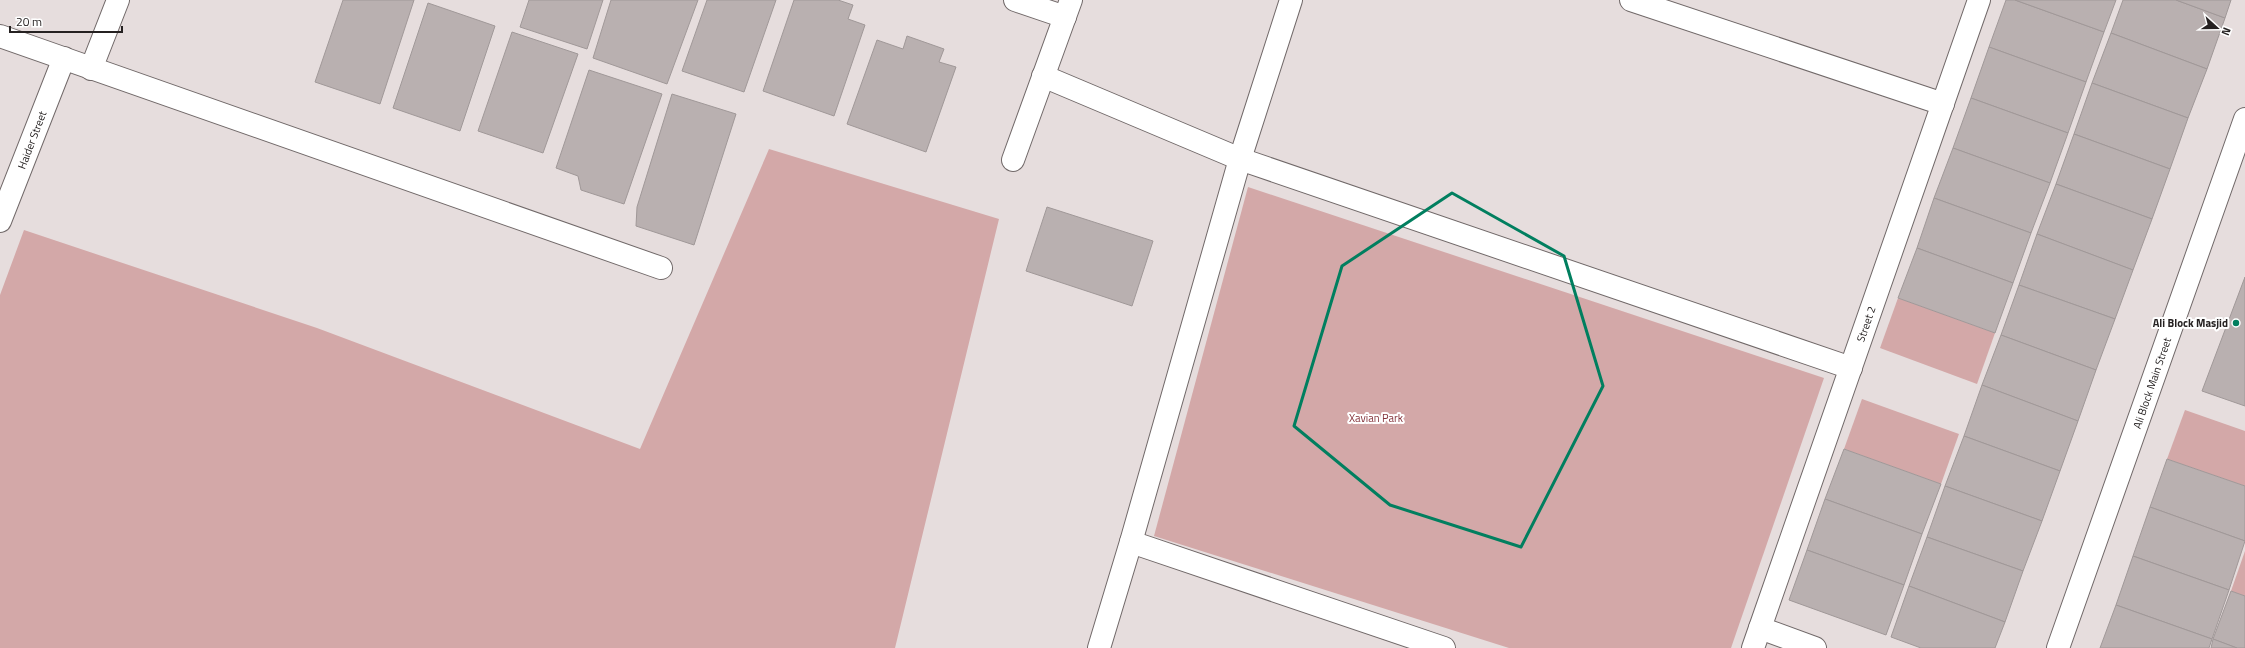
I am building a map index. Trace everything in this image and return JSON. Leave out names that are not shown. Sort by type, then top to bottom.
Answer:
[{"type":"street","points":[[91,69],[118,0]]},
{"type":"street","points":[[1013,160],[1068,9],[1015,0]]},
{"type":"street","points":[[1099,648],[1131,542],[1240,159],[1291,0]]},
{"type":"street","points":[[1631,0],[1943,104]]},
{"type":"street","name":"Street 2","points":[[1756,638],[1979,0]]},
{"type":"street","points":[[0,36],[661,268]]},
{"type":"street","name":"Haider Street","points":[[0,222],[64,58]]},
{"type":"street","points":[[1043,76],[1240,159],[1851,368]]},
{"type":"street","name":"Ali Block Main Street","points":[[2058,648],[2245,118]]},
{"type":"street","points":[[1131,542],[1444,648]]},
{"type":"street","points":[[1756,638],[1815,648]]},
{"type":"highlighted area","points":[[1452,193],[1564,256],[1603,386],[1521,547],[1390,505],[1294,426],[1342,266]]},
{"type":"green space","points":[[769,149],[999,219],[895,648],[0,648],[0,295],[24,230],[317,328],[640,449]]},
{"type":"green space","name":"Xavian Park","points":[[1248,187],[1824,378],[1731,648],[1509,648],[1154,536]]},
{"type":"green space","points":[[1898,298],[1995,333],[1977,384],[1880,348]]},
{"type":"green space","points":[[1862,399],[1959,434],[1941,484],[1844,449]]},
{"type":"green space","points":[[2185,410],[2245,431],[2245,486],[2167,459]]},
{"type":"green space","points":[[2245,551],[2245,596],[2231,591]]},
{"type":"building","points":[[343,0],[414,0],[380,104],[315,82]]},
{"type":"building","points":[[529,0],[603,0],[587,49],[520,27]]},
{"type":"building","points":[[611,0],[698,0],[667,84],[593,58]]},
{"type":"building","points":[[707,0],[776,0],[744,92],[682,71]]},
{"type":"building","points":[[794,0],[838,0],[853,5],[848,19],[865,25],[834,116],[763,91]]},
{"type":"building","points":[[2006,0],[2015,0],[2104,32],[2086,82],[1989,47]]},
{"type":"building","points":[[2015,0],[2116,0],[2104,32]]},
{"type":"building","points":[[2123,0],[2176,0],[2225,18],[2207,69],[2111,33]]},
{"type":"building","points":[[2176,0],[2231,0],[2225,18]]},
{"type":"building","points":[[428,3],[495,26],[460,131],[393,108]]},
{"type":"building","points":[[512,32],[578,54],[543,153],[478,131]]},
{"type":"building","points":[[2111,33],[2207,69],[2188,118],[2092,83]]},
{"type":"building","points":[[907,36],[944,49],[939,62],[956,67],[926,152],[847,124],[877,40],[903,49]]},
{"type":"building","points":[[1989,47],[2086,82],[2068,133],[1971,98]]},
{"type":"building","points":[[589,70],[662,94],[624,204],[581,190],[578,176],[556,168]]},
{"type":"building","points":[[2092,83],[2188,118],[2170,169],[2074,134]]},
{"type":"building","points":[[672,94],[736,114],[694,245],[636,226],[637,207]]},
{"type":"building","points":[[1971,98],[2068,133],[2050,183],[1953,148]]},
{"type":"building","points":[[2074,134],[2170,169],[2152,219],[2056,184]]},
{"type":"building","points":[[1953,148],[2050,183],[2031,233],[1934,198]]},
{"type":"building","points":[[2056,184],[2152,219],[2133,270],[2037,234]]},
{"type":"building","points":[[1934,198],[2031,233],[2013,283],[1917,248]]},
{"type":"building","points":[[1047,207],[1153,241],[1132,306],[1026,271]]},
{"type":"building","points":[[2037,234],[2133,270],[2115,319],[2019,285]]},
{"type":"building","points":[[1917,248],[2013,283],[1995,333],[1898,298]]},
{"type":"building","name":"Ali Block Masjid","points":[[2245,277],[2245,406],[2202,391]]},
{"type":"building","points":[[2019,285],[2115,319],[2096,370],[2001,335]]},
{"type":"building","points":[[2001,335],[2096,370],[2078,421],[1982,385]]},
{"type":"building","points":[[1982,385],[2078,421],[2060,471],[1964,436]]},
{"type":"building","points":[[1964,436],[2060,471],[2042,521],[1945,486]]},
{"type":"building","points":[[1844,449],[1941,484],[1922,534],[1825,499]]},
{"type":"building","points":[[2167,459],[2245,486],[2245,541],[2150,507]]},
{"type":"building","points":[[1945,486],[2042,521],[2023,571],[1927,537]]},
{"type":"building","points":[[1825,499],[1922,534],[1904,585],[1807,550]]},
{"type":"building","points":[[2150,507],[2245,541],[2229,590],[2133,556]]},
{"type":"building","points":[[1927,537],[2023,571],[2005,622],[1909,586]]},
{"type":"building","points":[[1807,550],[1904,585],[1886,635],[1789,600]]},
{"type":"building","points":[[2133,556],[2229,590],[2212,639],[2116,605]]},
{"type":"building","points":[[1909,586],[2005,622],[1995,648],[1921,648],[1891,637]]},
{"type":"building","points":[[2231,591],[2245,596],[2245,648],[2237,648],[2213,639]]},
{"type":"building","points":[[2116,605],[2212,639],[2209,648],[2100,648]]},
{"type":"building","points":[[2213,639],[2237,648],[2211,648]]},
{"type":"place","name":"Ali Block Masjid","points":[[2236,323]]}]
